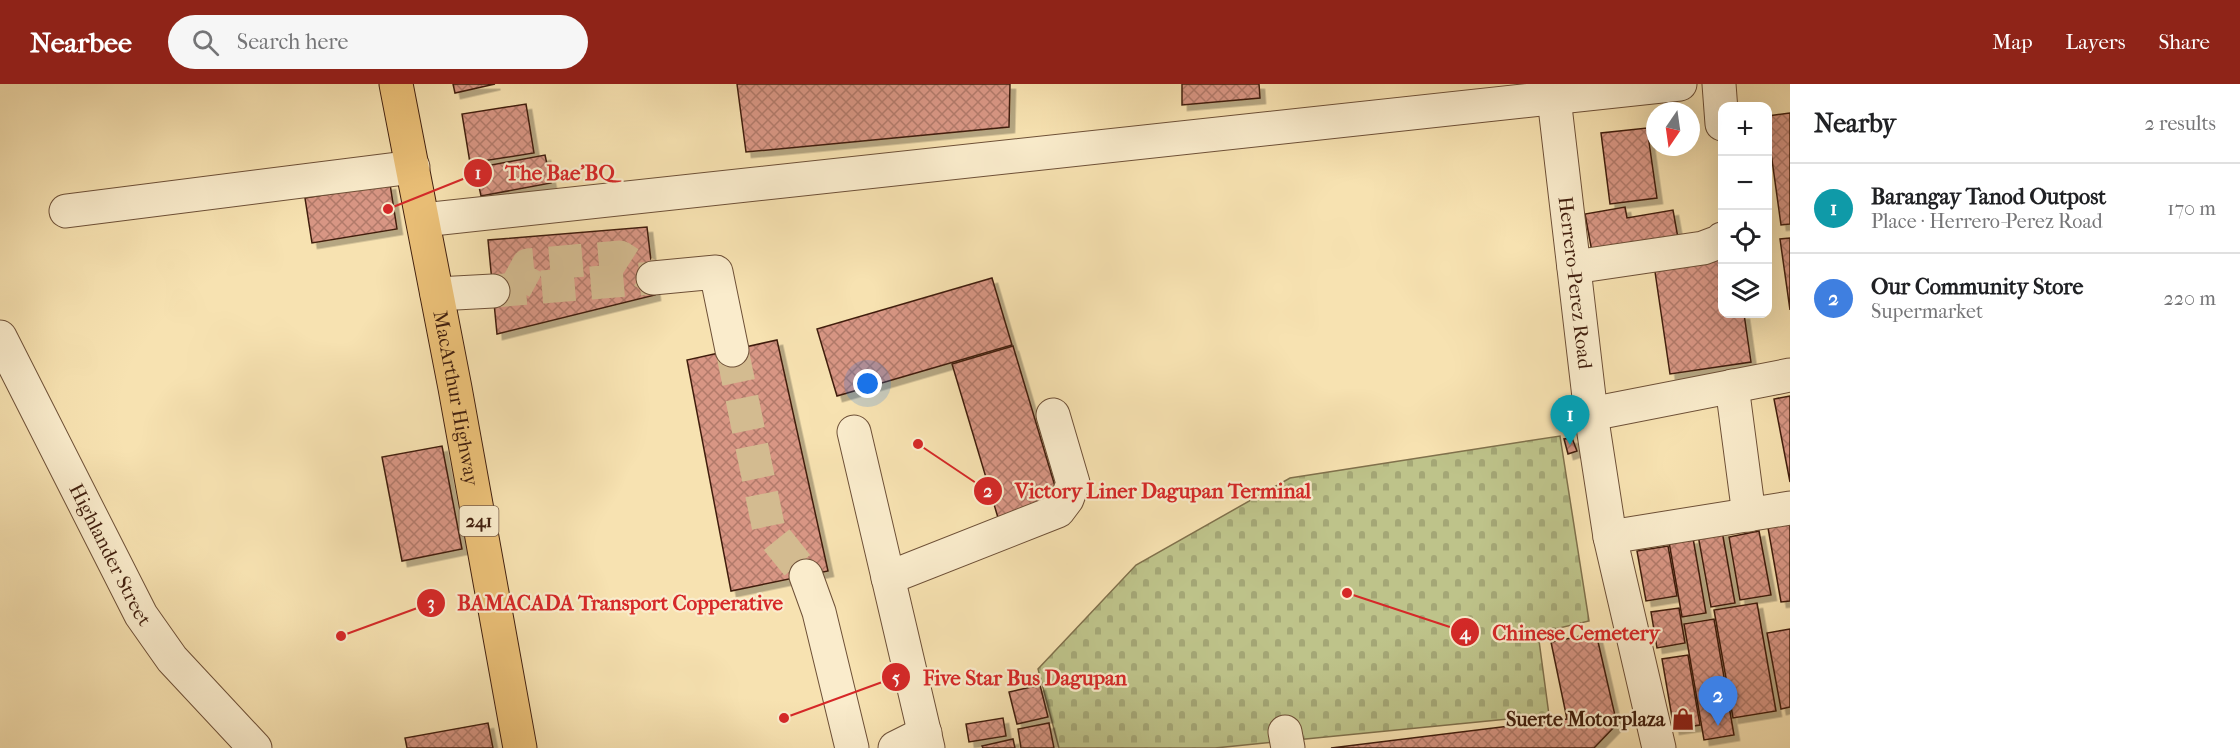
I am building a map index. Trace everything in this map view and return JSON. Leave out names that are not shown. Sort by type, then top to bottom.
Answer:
[{"type":"main road","name":"MacArthur Highway","points":[[396,84],[520,748]]},
{"type":"street","points":[[423,220],[1546,94],[1680,84]]},
{"type":"street","points":[[1719,84],[1720,102]]},
{"type":"street","name":"Herrero-Perez Road","points":[[1546,94],[1574,267],[1591,414],[1610,537],[1659,748]]},
{"type":"street","points":[[66,211],[413,167]]},
{"type":"street","points":[[1574,267],[1703,248],[1718,243]]},
{"type":"street","points":[[653,278],[716,272],[732,350]]},
{"type":"street","points":[[437,294],[493,291]]},
{"type":"street","name":"Highlander Street","points":[[0,338],[141,615],[172,659],[255,748]]},
{"type":"street","points":[[1591,414],[1790,375]]},
{"type":"street","points":[[1732,386],[1749,514]]},
{"type":"street","points":[[888,578],[1058,511],[1067,499],[1073,483],[1053,415]]},
{"type":"street","points":[[854,432],[926,740],[895,748]]},
{"type":"street","points":[[1610,537],[1790,508]]},
{"type":"street","points":[[806,576],[819,612],[852,748]]},
{"type":"green space","points":[[1560,436],[1589,621],[1538,633],[1549,715],[1215,748],[1059,748],[1038,669],[1136,565],[1290,478]]},
{"type":"building","points":[[453,84],[495,84],[455,93]]},
{"type":"building","points":[[737,84],[1010,84],[1009,127],[746,152]]},
{"type":"building","points":[[1182,84],[1259,84],[1260,98],[1182,105]]},
{"type":"building","points":[[526,104],[534,153],[470,163],[462,114]]},
{"type":"building","points":[[1790,113],[1790,224],[1781,225],[1772,160],[1772,115]]},
{"type":"building","points":[[1646,128],[1646,156],[1651,156],[1657,198],[1610,204],[1601,133]]},
{"type":"building","points":[[545,155],[551,183],[481,196],[475,168]]},
{"type":"building","points":[[390,184],[397,229],[312,243],[305,198]]},
{"type":"building","points":[[1625,207],[1627,218],[1673,210],[1678,238],[1592,252],[1585,214]]},
{"type":"building","points":[[647,227],[655,295],[497,334],[488,240]]},
{"type":"building","points":[[1790,238],[1790,310],[1780,239]]},
{"type":"building","points":[[1718,256],[1718,318],[1745,318],[1751,362],[1670,374],[1654,265]]},
{"type":"building","points":[[992,278],[1012,345],[837,396],[817,329]]},
{"type":"building","points":[[777,340],[828,571],[731,591],[687,360]]},
{"type":"building","points":[[1013,346],[1060,503],[999,521],[952,364]]},
{"type":"building","points":[[1790,396],[1790,482],[1774,399]]},
{"type":"building","points":[[1572,438],[1577,451],[1568,454],[1564,439]]},
{"type":"building","points":[[442,446],[462,549],[402,561],[382,457]]},
{"type":"building","points":[[1790,518],[1790,601],[1781,602],[1767,522]]},
{"type":"building","points":[[1722,531],[1735,603],[1711,607],[1698,535]]},
{"type":"building","points":[[1759,531],[1771,595],[1740,600],[1729,537]]},
{"type":"building","points":[[1693,538],[1706,613],[1682,617],[1669,542]]},
{"type":"building","points":[[1668,546],[1677,596],[1646,601],[1637,551]]},
{"type":"building","points":[[1757,603],[1776,711],[1733,718],[1714,610]]},
{"type":"building","points":[[1679,608],[1685,643],[1657,648],[1651,612]]},
{"type":"building","points":[[1714,619],[1734,735],[1704,740],[1684,624]]},
{"type":"building","points":[[1790,629],[1790,707],[1781,709],[1767,633]]},
{"type":"building","points":[[1596,633],[1617,724],[1594,748],[1331,748],[1567,719],[1551,642]]},
{"type":"building","points":[[1688,655],[1700,725],[1674,729],[1662,659]]},
{"type":"building","points":[[1040,685],[1048,717],[1017,724],[1009,692]]},
{"type":"building","points":[[1003,718],[1006,736],[969,742],[966,724]]},
{"type":"building","points":[[488,723],[493,748],[407,748],[405,738]]},
{"type":"building","points":[[1049,723],[1054,748],[1021,748],[1018,729]]},
{"type":"building","points":[[1013,739],[1015,748],[983,748],[982,746]]},
{"type":"tunnel","points":[[515,289],[528,265],[620,257],[653,278]]},
{"type":"tunnel","points":[[493,291],[653,278]]},
{"type":"tunnel","points":[[732,350],[769,530],[806,576]]},
{"type":"place","name":"The Bae'BQ","points":[[388,209]]},
{"type":"place","name":"Victory Liner Dagupan Terminal","points":[[918,444]]},
{"type":"place","name":"Barangay Tanod Outpost","points":[[1570,445]]},
{"type":"place","name":"Chinese Cemetery","points":[[1347,593]]},
{"type":"place","name":"BAMACADA Transport Copperative","points":[[341,636]]},
{"type":"place","name":"Five Star Bus Dagupan","points":[[784,718]]},
{"type":"place","name":"Suerte Motorplaza","points":[[1683,719]]},
{"type":"place","name":"Our Community Store","points":[[1718,726]]}]
